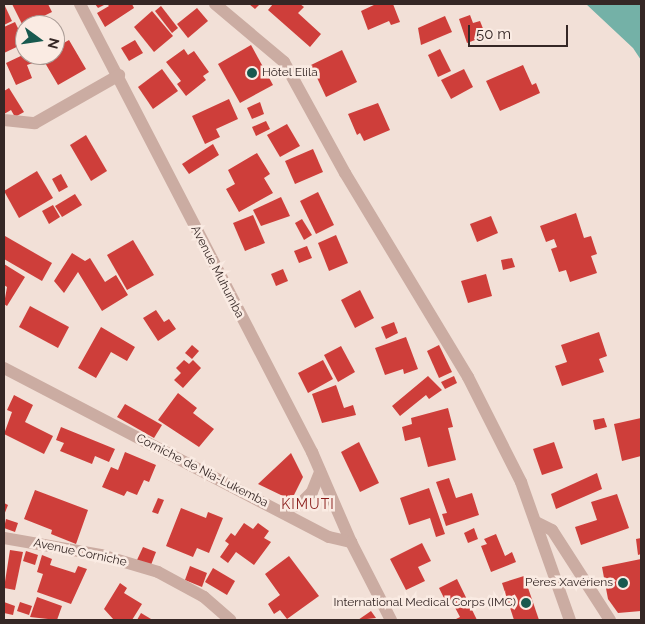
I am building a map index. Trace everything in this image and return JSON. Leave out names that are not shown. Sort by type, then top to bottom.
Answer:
[{"type":"street","name":"Avenue Muhumba","points":[[80,4],[119,75],[320,472],[351,542]]},
{"type":"street","points":[[215,4],[284,62],[345,173],[468,376],[503,441],[536,522],[570,620]]},
{"type":"street","points":[[4,120],[35,123],[119,75]]},
{"type":"street","name":"Corniche de Nia-Lukemba","points":[[4,368],[329,537],[351,542]]},
{"type":"street","points":[[281,511],[300,504],[312,492],[320,472]]},
{"type":"street","points":[[536,522],[552,530],[610,620]]},
{"type":"street","name":"Avenue Corniche","points":[[4,538],[101,555],[158,572],[204,597],[230,620]]},
{"type":"street","points":[[351,542],[391,620]]},
{"type":"water","points":[[586,4],[641,4],[641,60],[633,48]]},
{"type":"building","points":[[4,4],[12,21],[4,25]]},
{"type":"building","points":[[12,4],[48,4],[52,12],[46,15],[18,15]]},
{"type":"building","points":[[95,4],[106,4],[98,8]]},
{"type":"building","points":[[107,4],[132,4],[134,8],[105,27],[97,13],[109,6]]},
{"type":"building","points":[[249,4],[260,4],[255,9]]},
{"type":"building","points":[[273,4],[300,4],[304,7],[298,13],[321,34],[310,47],[268,10]]},
{"type":"building","points":[[376,4],[393,4],[400,22],[391,25],[389,21],[368,30],[361,11]]},
{"type":"building","points":[[161,6],[178,28],[172,33],[155,11]]},
{"type":"building","points":[[197,8],[208,21],[188,38],[177,24]]},
{"type":"building","points":[[152,11],[173,36],[154,52],[134,27]]},
{"type":"building","points":[[470,15],[473,23],[480,21],[486,36],[467,43],[459,19]]},
{"type":"building","points":[[445,16],[452,32],[421,45],[418,28]]},
{"type":"building","points":[[15,22],[15,48],[4,53],[4,27]]},
{"type":"building","points":[[69,40],[86,69],[58,85],[46,65],[65,65],[65,42]]},
{"type":"building","points":[[135,40],[143,53],[129,61],[121,48]]},
{"type":"building","points":[[251,45],[273,85],[240,103],[218,64]]},
{"type":"building","points":[[184,49],[188,55],[194,51],[209,72],[203,76],[206,80],[186,96],[177,84],[181,81],[166,62]]},
{"type":"building","points":[[440,49],[451,71],[438,77],[428,55]]},
{"type":"building","points":[[342,50],[357,82],[326,97],[311,65]]},
{"type":"building","points":[[15,59],[15,65],[27,65],[32,78],[16,85],[6,63]]},
{"type":"building","points":[[523,65],[532,85],[536,83],[540,93],[500,111],[486,81]]},
{"type":"building","points":[[162,69],[178,91],[153,109],[138,87]]},
{"type":"building","points":[[464,69],[473,87],[451,99],[441,80]]},
{"type":"building","points":[[9,88],[24,112],[15,117],[11,110],[4,114],[4,91]]},
{"type":"building","points":[[229,99],[238,119],[216,129],[220,137],[205,144],[192,116]]},
{"type":"building","points":[[260,102],[264,114],[252,119],[247,108]]},
{"type":"building","points":[[378,103],[390,130],[364,141],[360,133],[357,135],[348,114]]},
{"type":"building","points":[[266,121],[270,129],[256,136],[252,127]]},
{"type":"building","points":[[287,124],[300,146],[280,157],[267,135]]},
{"type":"building","points":[[86,135],[107,171],[91,181],[70,145]]},
{"type":"building","points":[[213,144],[219,155],[189,174],[182,164]]},
{"type":"building","points":[[313,149],[323,172],[295,184],[285,161]]},
{"type":"building","points":[[257,153],[270,174],[264,178],[273,193],[239,212],[226,189],[235,184],[228,170]]},
{"type":"building","points":[[37,171],[53,198],[19,218],[4,191]]},
{"type":"building","points":[[61,174],[68,187],[59,192],[52,179]]},
{"type":"building","points":[[318,192],[334,225],[316,234],[300,201]]},
{"type":"building","points":[[75,194],[82,205],[62,217],[55,206]]},
{"type":"building","points":[[281,197],[290,216],[261,226],[253,210]]},
{"type":"building","points":[[53,205],[60,217],[49,224],[42,211]]},
{"type":"building","points":[[576,213],[584,238],[591,236],[597,254],[591,256],[597,273],[570,282],[566,270],[559,272],[551,249],[557,247],[554,239],[546,242],[540,226]]},
{"type":"building","points":[[253,215],[265,243],[245,251],[233,223]]},
{"type":"building","points":[[491,216],[498,233],[477,242],[470,224]]},
{"type":"building","points":[[302,219],[312,235],[304,240],[295,223]]},
{"type":"building","points":[[336,235],[348,263],[329,271],[318,243]]},
{"type":"building","points":[[5,236],[52,263],[42,281],[4,259]]},
{"type":"building","points":[[133,240],[154,275],[127,290],[107,255]]},
{"type":"building","points":[[307,246],[312,258],[299,263],[294,251]]},
{"type":"building","points":[[72,253],[85,261],[90,258],[105,282],[116,275],[128,295],[102,311],[78,272],[64,293],[54,281]]},
{"type":"building","points":[[512,258],[515,267],[503,270],[501,260]]},
{"type":"building","points":[[4,264],[25,277],[7,306],[4,304],[7,287],[4,285]]},
{"type":"building","points":[[283,269],[288,281],[276,286],[271,274]]},
{"type":"building","points":[[486,274],[492,296],[468,303],[461,281]]},
{"type":"building","points":[[360,290],[374,318],[355,328],[341,300]]},
{"type":"building","points":[[30,306],[69,327],[58,348],[19,327]]},
{"type":"building","points":[[156,310],[164,322],[169,319],[176,329],[158,341],[143,318]]},
{"type":"building","points":[[394,322],[398,333],[386,339],[381,327]]},
{"type":"building","points":[[101,327],[135,347],[127,361],[111,352],[96,378],[78,368]]},
{"type":"building","points":[[599,332],[607,356],[599,359],[604,372],[562,386],[555,366],[567,362],[561,345]]},
{"type":"building","points":[[406,337],[418,369],[404,374],[403,369],[385,375],[375,348]]},
{"type":"building","points":[[192,345],[199,351],[192,359],[185,353]]},
{"type":"building","points":[[439,345],[452,372],[439,378],[427,351]]},
{"type":"building","points":[[341,346],[355,372],[338,382],[324,355]]},
{"type":"building","points":[[184,360],[189,364],[193,360],[201,368],[183,388],[174,380],[181,373],[176,368]]},
{"type":"building","points":[[323,360],[333,379],[308,393],[298,373]]},
{"type":"building","points":[[428,376],[442,390],[429,399],[426,395],[400,416],[392,406]]},
{"type":"building","points":[[454,376],[457,383],[445,389],[441,382]]},
{"type":"building","points":[[336,385],[344,408],[353,405],[356,415],[322,423],[312,394]]},
{"type":"building","points":[[178,393],[197,408],[193,413],[214,429],[199,447],[158,420]]},
{"type":"building","points":[[14,395],[33,405],[25,422],[53,436],[44,454],[4,434],[12,412],[7,410]]},
{"type":"building","points":[[125,404],[162,425],[154,438],[117,417]]},
{"type":"building","points":[[448,408],[453,427],[448,428],[456,460],[428,467],[420,437],[405,441],[402,427],[412,424],[411,418]]},
{"type":"building","points":[[604,418],[607,427],[595,430],[593,420]]},
{"type":"building","points":[[641,418],[641,456],[622,461],[614,424]]},
{"type":"building","points":[[61,427],[115,449],[109,462],[95,456],[92,464],[60,451],[64,443],[56,440]]},
{"type":"building","points":[[359,442],[379,483],[360,492],[341,452]]},
{"type":"building","points":[[554,442],[563,468],[542,475],[533,449]]},
{"type":"building","points":[[125,452],[156,465],[149,482],[144,480],[137,495],[127,491],[124,496],[102,487],[111,467],[118,470]]},
{"type":"building","points":[[291,453],[303,477],[294,495],[285,497],[258,484]]},
{"type":"building","points":[[597,473],[602,489],[556,509],[551,494]]},
{"type":"building","points":[[449,478],[456,498],[472,493],[479,515],[446,526],[442,514],[447,513],[436,482]]},
{"type":"building","points":[[429,488],[445,534],[436,537],[430,518],[409,525],[400,498]]},
{"type":"building","points":[[35,490],[88,510],[76,544],[51,534],[52,530],[24,519]]},
{"type":"building","points":[[617,494],[629,528],[581,545],[575,527],[597,520],[591,502]]},
{"type":"building","points":[[158,498],[164,500],[158,514],[152,512]]},
{"type":"building","points":[[4,503],[8,505],[4,515]]},
{"type":"building","points":[[181,508],[206,518],[208,512],[223,518],[209,553],[197,548],[193,557],[166,546]]},
{"type":"building","points":[[6,519],[18,523],[15,532],[4,528]]},
{"type":"building","points":[[244,523],[253,529],[258,523],[269,531],[264,538],[271,542],[254,565],[236,552],[228,563],[220,557],[229,544],[225,541],[231,533],[235,536]]},
{"type":"building","points":[[474,528],[478,539],[468,543],[464,533]]},
{"type":"building","points":[[496,534],[505,556],[512,552],[516,562],[491,572],[481,546],[487,544],[484,539]]},
{"type":"building","points":[[641,538],[641,554],[638,555],[636,539]]},
{"type":"building","points":[[422,543],[431,561],[418,567],[425,581],[406,590],[390,559]]},
{"type":"building","points":[[143,547],[156,552],[151,565],[137,560]]},
{"type":"building","points":[[10,550],[23,552],[15,590],[4,588]]},
{"type":"building","points":[[26,551],[38,555],[35,565],[23,561]]},
{"type":"building","points":[[42,555],[52,559],[50,565],[75,573],[78,566],[87,569],[71,604],[37,592],[43,574],[37,572]]},
{"type":"building","points":[[289,556],[319,596],[287,619],[280,610],[274,614],[268,604],[280,595],[265,574]]},
{"type":"building","name":"Pères Xavériens","points":[[641,559],[641,611],[618,613],[608,599],[602,567]]},
{"type":"building","points":[[190,566],[207,573],[202,587],[185,580]]},
{"type":"building","points":[[213,568],[235,581],[227,595],[205,582]]},
{"type":"building","points":[[524,576],[539,620],[514,620],[502,583]]},
{"type":"building","points":[[457,579],[477,620],[454,620],[460,617],[451,600],[446,602],[439,588]]},
{"type":"building","points":[[120,583],[127,588],[124,593],[142,604],[132,620],[114,620],[104,609]]},
{"type":"building","points":[[37,597],[62,606],[57,620],[30,617]]},
{"type":"building","points":[[4,602],[15,606],[13,615],[4,613]]},
{"type":"building","points":[[20,602],[32,606],[29,615],[17,611]]},
{"type":"building","points":[[371,611],[376,618],[358,620]]},
{"type":"building","points":[[141,613],[151,619],[137,620]]},
{"type":"place","name":"Hôtel Elila","points":[[252,73]]},
{"type":"place","name":"Pères Xavériens","points":[[623,583]]},
{"type":"place","name":"International Medical Corps (IMC)","points":[[526,603]]},
{"type":"district","name":"KIMUTI","points":[[308,504]]}]
